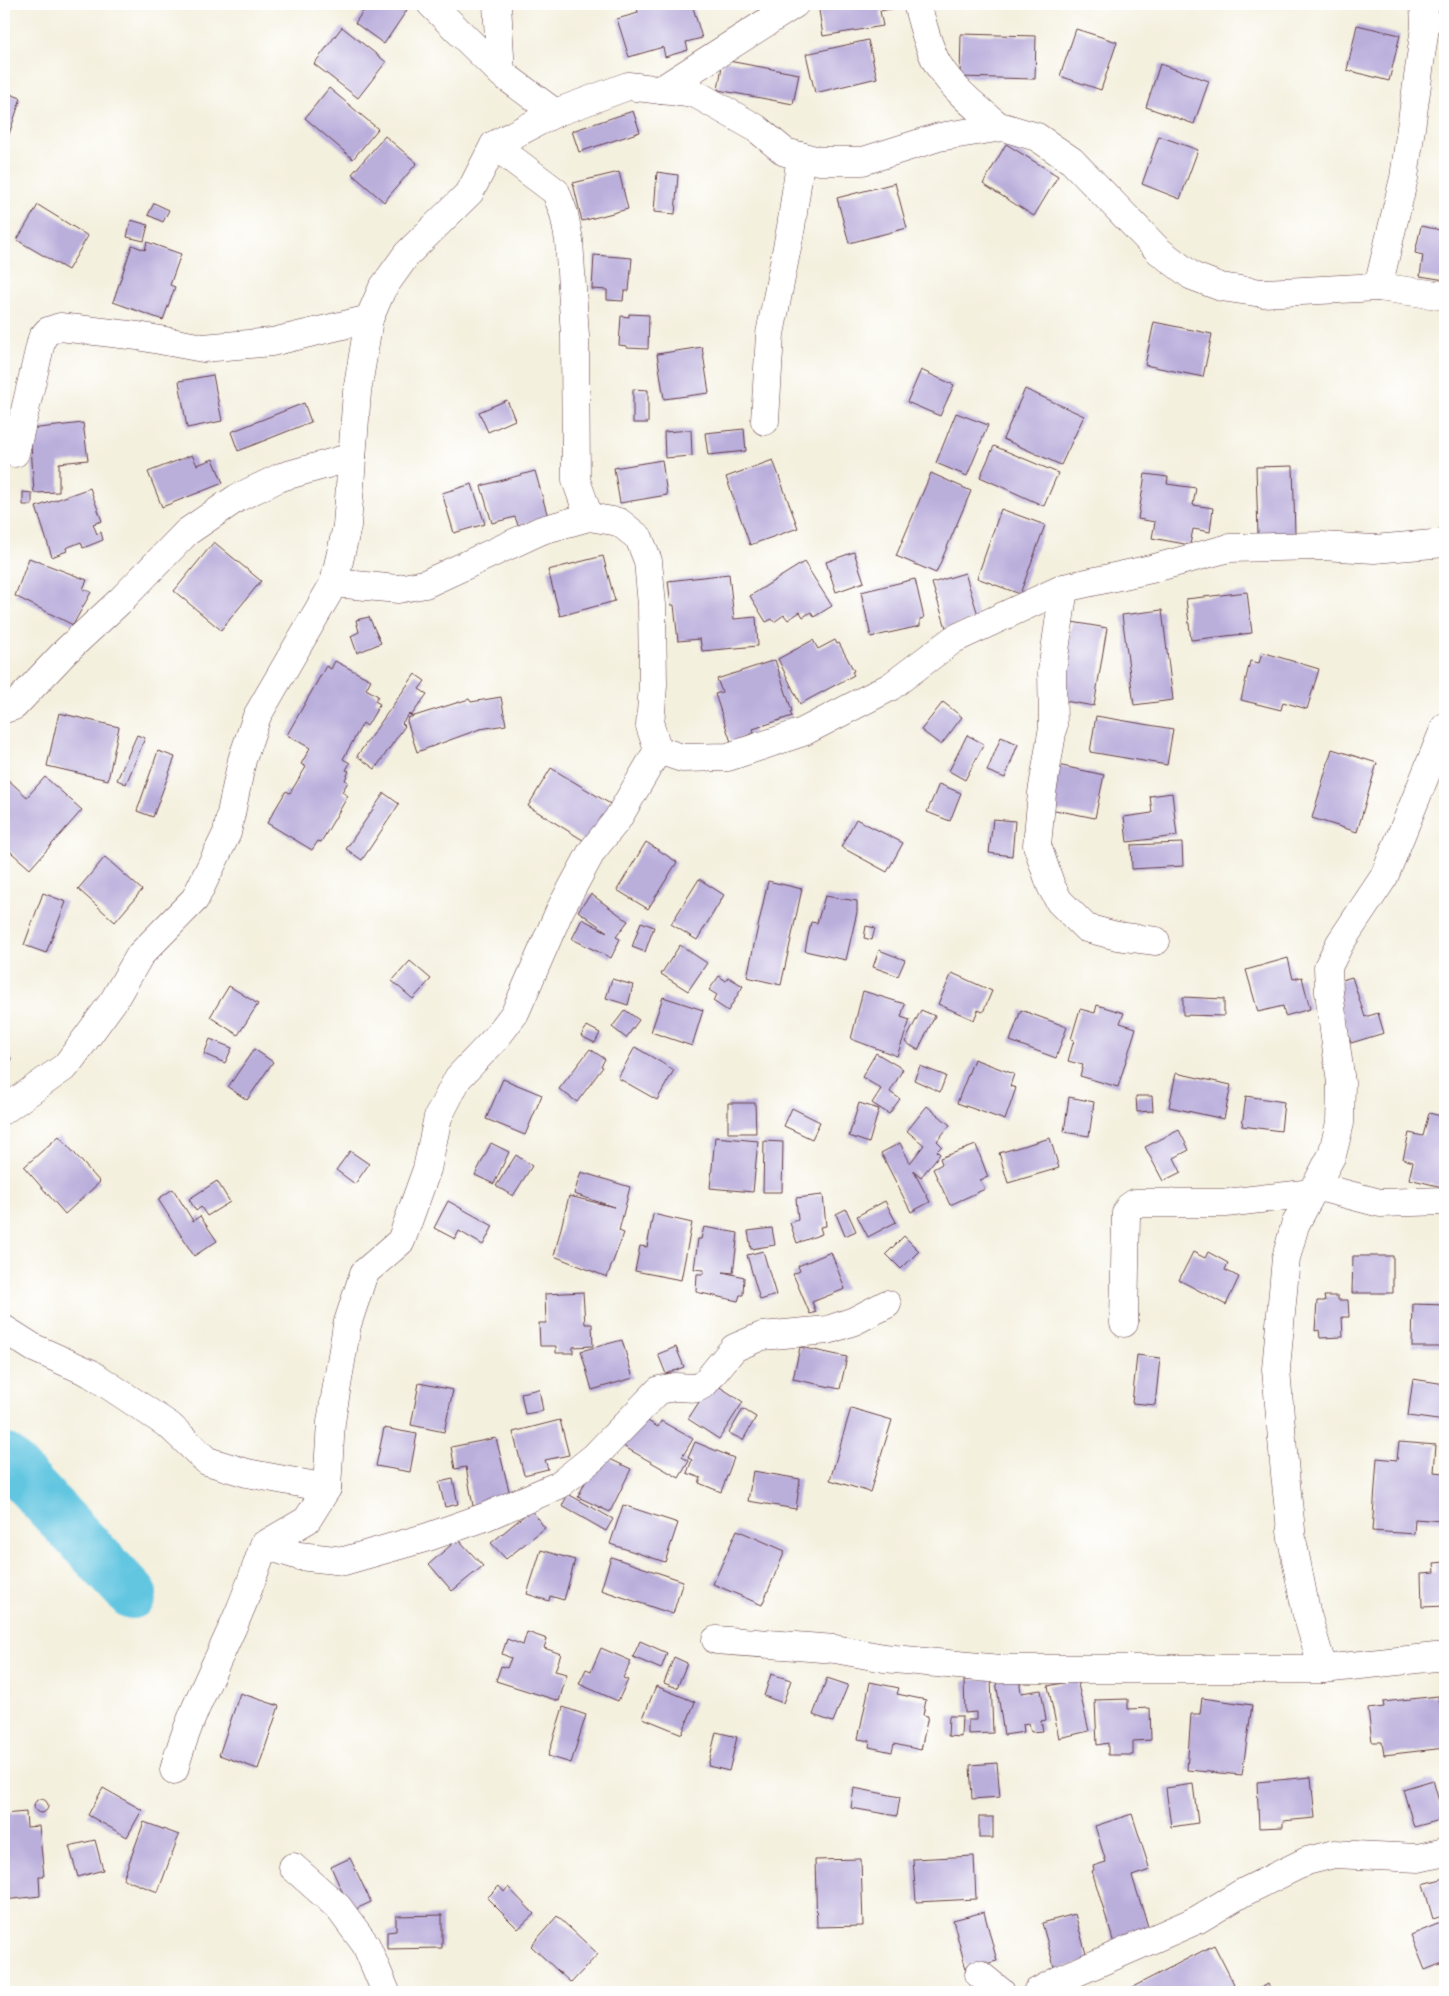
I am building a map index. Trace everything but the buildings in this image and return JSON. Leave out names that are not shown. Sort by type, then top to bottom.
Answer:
[{"type":"street","points":[[431,4],[501,73],[555,113]]},
{"type":"street","points":[[497,4],[501,73]]},
{"type":"street","points":[[661,90],[795,4]]},
{"type":"street","points":[[917,4],[928,42],[937,64],[970,102],[1000,127]]},
{"type":"street","points":[[1378,287],[1404,178],[1425,27],[1424,4]]},
{"type":"street","points":[[4,1110],[66,1066],[114,1000],[140,955],[195,899],[227,833],[242,760],[257,716],[334,583],[347,526],[356,392],[370,319],[382,289],[407,254],[470,192],[494,145],[555,113],[628,86],[696,94],[756,128],[786,152],[819,161],[864,161],[939,137],[1000,127],[1037,137],[1072,161],[1159,251],[1192,276],[1221,287],[1262,292],[1378,287],[1445,296]]},
{"type":"street","points":[[494,145],[556,192],[564,214],[569,240],[574,336],[576,480],[589,517]]},
{"type":"street","points":[[765,421],[770,334],[788,245],[801,156]]},
{"type":"street","points":[[15,453],[42,338],[48,330],[60,327],[138,336],[203,348],[272,342],[370,319]]},
{"type":"street","points":[[4,709],[14,706],[66,651],[187,532],[237,498],[281,477],[352,457]]},
{"type":"street","points":[[174,1770],[180,1746],[240,1610],[264,1545],[307,1520],[327,1488],[331,1422],[347,1325],[364,1273],[401,1241],[427,1169],[438,1117],[458,1078],[496,1038],[515,1013],[560,910],[592,851],[617,820],[658,750],[650,726],[653,685],[652,605],[648,561],[639,538],[619,522],[589,517],[542,530],[424,584],[398,589],[334,583]]},
{"type":"street","points":[[658,750],[682,758],[728,757],[803,732],[890,686],[954,638],[1064,588],[1151,569],[1229,548],[1321,546],[1374,549],[1445,543]]},
{"type":"street","points":[[1064,588],[1052,671],[1053,727],[1042,793],[1037,845],[1051,886],[1060,901],[1086,928],[1117,936],[1156,941]]},
{"type":"street","points":[[1323,1669],[1306,1611],[1292,1540],[1276,1369],[1286,1258],[1295,1225],[1332,1156],[1340,1123],[1341,1083],[1329,992],[1328,967],[1340,943],[1384,877],[1445,727]]},
{"type":"street","points":[[1124,1324],[1126,1213],[1129,1207],[1135,1204],[1226,1203],[1313,1189],[1380,1203],[1445,1201]]},
{"type":"street","points":[[264,1545],[299,1556],[344,1561],[428,1537],[485,1516],[559,1484],[594,1457],[659,1390],[675,1387],[697,1388],[704,1384],[734,1348],[762,1336],[828,1330],[854,1321],[887,1304]]},
{"type":"street","points":[[4,1329],[34,1348],[90,1373],[170,1426],[207,1461],[247,1473],[327,1488]]},
{"type":"street","points":[[716,1640],[835,1649],[884,1658],[1000,1669],[1323,1669],[1445,1656]]},
{"type":"street","points":[[1037,1992],[1077,1972],[1197,1920],[1242,1893],[1306,1861],[1334,1854],[1418,1858],[1445,1852]]},
{"type":"street","points":[[293,1867],[338,1907],[366,1945],[386,1992]]},
{"type":"street","points":[[979,1974],[1001,1992]]},
{"type":"waterway","points":[[4,1458],[132,1594]]}]
